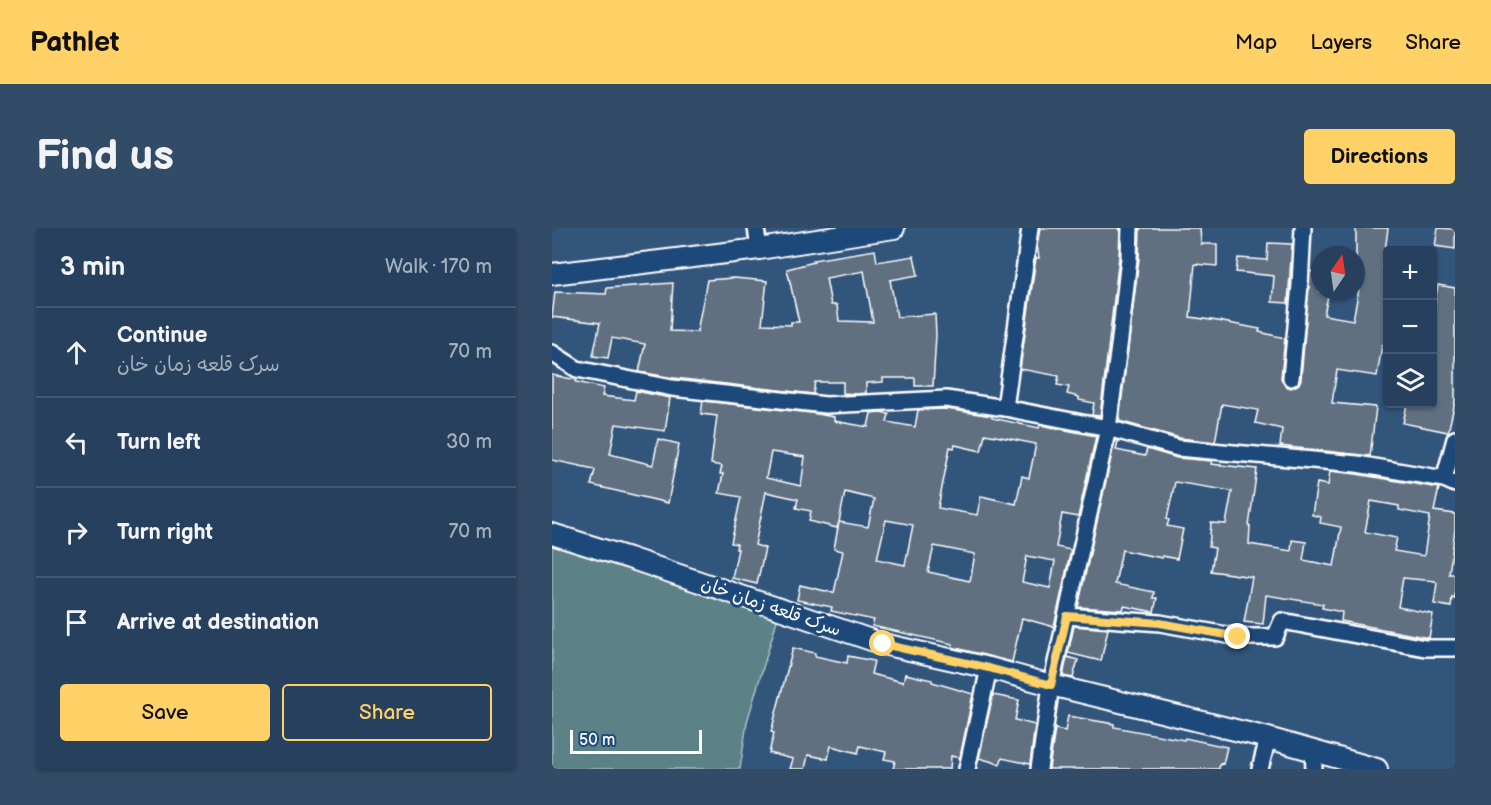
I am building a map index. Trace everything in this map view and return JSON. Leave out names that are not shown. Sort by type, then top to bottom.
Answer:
[{"type":"street","points":[[756,228],[759,249]]},
{"type":"street","points":[[552,274],[759,249],[894,228]]},
{"type":"street","points":[[1005,408],[1030,228]]},
{"type":"street","points":[[1040,769],[1051,685],[1108,428],[1129,258],[1130,228]]},
{"type":"street","points":[[1292,378],[1303,228]]},
{"type":"street","points":[[552,353],[577,369],[672,388],[826,405],[946,399],[1108,428],[1178,448],[1357,464],[1450,482],[1455,439]]},
{"type":"street","name":"سرک قلعه زمان خان","points":[[552,534],[883,644],[989,668],[1268,738],[1313,760],[1377,769]]},
{"type":"street","points":[[1067,616],[1160,623],[1238,637],[1275,637],[1282,621],[1425,648],[1455,648]]},
{"type":"street","points":[[968,769],[989,668]]},
{"type":"street","points":[[1260,769],[1268,738]]},
{"type":"green space","points":[[552,534],[780,610],[747,722],[740,769],[552,769]]},
{"type":"building","points":[[1040,228],[1120,228],[1119,257],[1100,416],[1092,415],[1094,403],[1079,400],[1079,397],[1067,394],[1069,387],[1057,385],[1059,376],[1020,369],[1036,258],[1039,258],[1037,245]]},
{"type":"building","points":[[1140,228],[1200,228],[1201,244],[1217,244],[1217,266],[1195,264],[1190,317],[1260,329],[1259,332],[1285,338],[1281,378],[1285,386],[1291,388],[1299,384],[1301,379],[1310,271],[1311,300],[1327,300],[1324,315],[1353,320],[1357,300],[1365,300],[1365,246],[1356,246],[1356,228],[1388,228],[1386,246],[1383,246],[1383,345],[1377,376],[1337,370],[1332,403],[1376,407],[1370,456],[1280,446],[1282,429],[1255,423],[1258,410],[1222,404],[1215,442],[1180,438],[1119,421],[1139,259]]},
{"type":"building","points":[[1438,228],[1455,229],[1455,249],[1435,246]]},
{"type":"building","points":[[1268,243],[1292,244],[1288,303],[1272,302],[1274,276],[1236,272],[1238,258],[1267,260]]},
{"type":"building","points":[[875,250],[877,262],[914,256],[918,275],[890,280],[897,317],[935,314],[933,386],[915,386],[915,378],[883,378],[883,382],[866,383],[866,393],[856,394],[843,393],[843,382],[815,382],[813,394],[639,372],[645,344],[612,338],[608,358],[593,356],[600,323],[552,317],[555,292],[606,294],[607,288],[673,283],[670,331],[697,332],[707,280],[734,278],[767,281],[762,324],[791,325],[791,322],[799,322],[787,269],[814,262],[813,260]],"holes":[[[864,271],[873,322],[839,321],[837,305],[831,305],[826,278]]]},
{"type":"building","points":[[1438,285],[1455,288],[1455,402],[1448,432],[1403,423],[1406,408],[1437,408]]},
{"type":"building","points":[[552,375],[604,388],[602,396],[634,400],[636,391],[670,398],[665,431],[616,424],[610,454],[653,465],[658,439],[679,444],[668,503],[591,485],[594,469],[552,460]]},
{"type":"building","points":[[703,401],[811,413],[834,417],[834,421],[868,427],[871,413],[881,412],[889,414],[887,422],[915,427],[918,410],[946,409],[992,416],[992,418],[1039,428],[1040,425],[1096,436],[1078,517],[1062,514],[1056,547],[1071,550],[1054,627],[1022,618],[1012,662],[952,647],[953,644],[872,626],[874,620],[831,611],[832,607],[797,600],[800,585],[834,593],[843,551],[834,549],[839,522],[837,528],[809,521],[811,511],[796,508],[798,499],[766,492],[755,545],[765,548],[757,584],[732,578],[738,549],[736,549],[737,544],[731,543],[741,497],[719,493],[723,474],[720,474],[722,466],[711,464],[717,416],[701,414]],"holes":[[[985,434],[1036,444],[1029,478],[1022,476],[1016,504],[981,496],[977,515],[938,508],[950,447],[954,448],[955,445],[981,451]],[[771,452],[805,457],[801,486],[766,478]],[[845,492],[874,499],[868,527],[839,522]],[[886,520],[913,525],[905,565],[877,559]],[[934,546],[975,554],[970,581],[928,572]],[[1027,556],[1055,561],[1050,588],[1022,582]]]},
{"type":"building","points":[[1115,440],[1118,441],[1116,450],[1145,456],[1147,449],[1177,458],[1257,469],[1249,526],[1249,544],[1291,551],[1292,540],[1306,542],[1303,560],[1334,566],[1341,527],[1320,523],[1321,517],[1312,515],[1317,483],[1328,485],[1330,471],[1439,488],[1434,511],[1455,514],[1449,574],[1455,574],[1455,598],[1452,597],[1451,607],[1434,604],[1437,583],[1435,581],[1403,578],[1398,607],[1433,614],[1429,638],[1341,621],[1342,612],[1322,608],[1323,604],[1266,595],[1263,624],[1244,622],[1252,577],[1211,571],[1215,548],[1209,547],[1211,523],[1226,524],[1232,491],[1175,482],[1167,526],[1183,529],[1177,559],[1122,550],[1115,584],[1154,592],[1153,598],[1157,598],[1154,612],[1124,606],[1123,610],[1078,607]],"holes":[[[1371,501],[1399,506],[1399,510],[1430,516],[1424,556],[1394,551],[1397,538],[1365,532]]]},
{"type":"building","points":[[1074,626],[1108,629],[1101,661],[1068,653]]},
{"type":"building","points":[[793,648],[815,653],[815,656],[847,663],[848,656],[874,661],[871,674],[903,682],[905,674],[932,680],[932,682],[973,694],[960,758],[951,756],[950,769],[893,769],[895,761],[884,759],[886,752],[860,746],[858,753],[831,746],[828,759],[808,755],[805,769],[790,769],[793,759],[769,753],[774,733],[771,732]]},
{"type":"building","points":[[1067,657],[1078,660],[1073,678],[1063,676]]},
{"type":"building","points":[[993,695],[1019,700],[1015,720],[1035,725],[1030,764],[1002,758],[1000,764],[979,758]]},
{"type":"building","points":[[1068,716],[1114,724],[1114,727],[1227,747],[1223,764],[1220,763],[1219,769],[1049,769],[1055,729],[1065,731]]},
{"type":"route","points":[[883,644],[989,668],[1051,685],[1067,616],[1160,623],[1238,637]]}]
